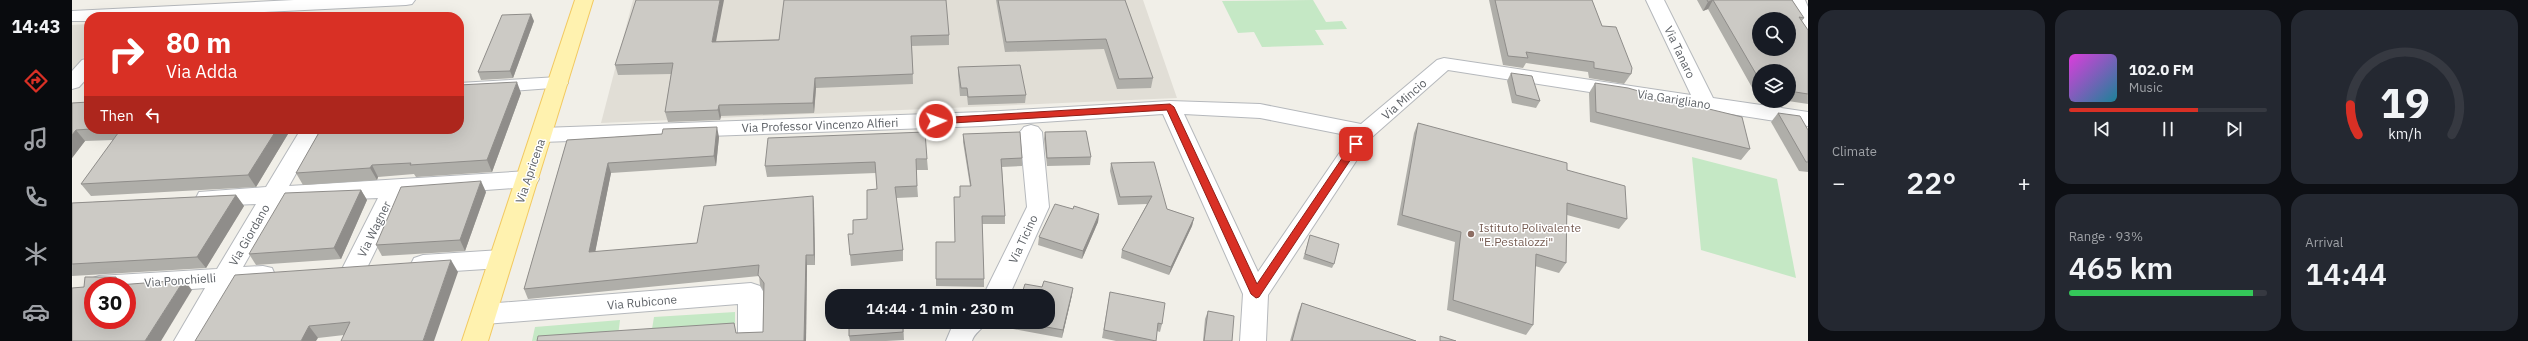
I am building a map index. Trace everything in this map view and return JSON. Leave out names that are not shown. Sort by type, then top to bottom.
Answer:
[{"type":"main road","name":"Via Apricena","points":[[475,341],[542,136],[584,0]]},
{"type":"street","points":[[188,12],[406,0]]},
{"type":"street","name":"Via Tanaro","points":[[1656,0],[1705,103]]},
{"type":"street","points":[[1796,0],[1808,27]]},
{"type":"street","points":[[72,16],[84,16]]},
{"type":"street","name":"Via Garigliano","points":[[1444,64],[1808,119]]},
{"type":"street","name":"Via Mincio","points":[[1256,294],[1365,132],[1444,64]]},
{"type":"street","points":[[72,83],[84,70]]},
{"type":"street","points":[[464,89],[558,83]]},
{"type":"street","points":[[1170,107],[1256,294],[1253,341]]},
{"type":"street","name":"Via Professor Vincenzo Alfieri","points":[[542,136],[983,119],[1170,107],[1260,111],[1365,132]]},
{"type":"street","name":"Via Ticino","points":[[999,289],[1038,207],[1031,132]]},
{"type":"street","name":"Via Giordano","points":[[188,341],[308,134]]},
{"type":"street","points":[[188,199],[394,189],[528,179]]},
{"type":"street","name":"Via Wagner","points":[[394,189],[366,268],[501,259]]},
{"type":"street","name":"Via Ponchielli","points":[[136,284],[286,273]]},
{"type":"street","name":"Via Rubicone","points":[[485,314],[751,293],[751,341]]},
{"type":"street","points":[[959,341],[963,329]]},
{"type":"shaded area","points":[[633,0],[1143,0],[1177,98],[601,123]]},
{"type":"shaded area","points":[[84,24],[84,57],[72,70],[72,25]]},
{"type":"green space","points":[[1313,0],[1326,22],[1342,21],[1347,29],[1315,30],[1324,45],[1262,47],[1254,32],[1238,33],[1222,1]]},
{"type":"green space","points":[[1692,157],[1777,179],[1796,278],[1701,250]]},
{"type":"green space","points":[[735,312],[735,324],[652,329],[654,317]]},
{"type":"green space","points":[[620,320],[618,336],[532,341],[535,327]]},
{"type":"building","points":[[636,0],[720,0],[712,42],[779,40],[784,0],[946,0],[949,35],[911,36],[913,74],[815,78],[813,103],[719,105],[718,110],[665,112],[673,63],[615,65]]},
{"type":"building","points":[[998,0],[1125,0],[1153,78],[1119,79],[1106,39],[1006,42]]},
{"type":"building","points":[[1495,0],[1592,0],[1602,26],[1616,27],[1632,68],[1631,74],[1594,68],[1594,62],[1526,52],[1528,58],[1508,56]]},
{"type":"building","points":[[1713,0],[1792,0],[1804,18],[1799,17],[1808,30],[1808,94],[1796,92],[1796,64],[1752,64],[1752,67]]},
{"type":"building","points":[[531,14],[510,71],[478,72],[502,15]]},
{"type":"building","points":[[1020,65],[1026,95],[968,97],[967,88],[961,88],[958,67]]},
{"type":"building","points":[[1511,73],[1532,76],[1540,101],[1516,95]]},
{"type":"building","points":[[517,82],[487,160],[410,165],[411,163],[372,165],[370,168],[296,173],[318,134],[464,134],[464,85]]},
{"type":"building","points":[[1595,83],[1628,88],[1642,92],[1644,98],[1680,104],[1680,102],[1742,117],[1750,149],[1596,112]]},
{"type":"building","points":[[84,102],[84,129],[76,130],[72,135],[72,103]]},
{"type":"building","points":[[1778,113],[1800,116],[1808,130],[1808,162],[1806,162]]},
{"type":"building","name":"Istituto Polivalente \"E.Pestalozzi\"","points":[[1418,123],[1567,163],[1567,170],[1625,186],[1627,219],[1567,203],[1566,263],[1536,254],[1533,325],[1453,300],[1461,232],[1402,215]]},
{"type":"building","points":[[717,127],[714,156],[608,163],[589,252],[697,243],[704,206],[813,196],[814,255],[806,255],[804,341],[537,341],[538,336],[734,323],[736,333],[763,332],[764,283],[758,275],[759,265],[524,289],[567,140],[662,134],[663,129]]},
{"type":"building","points":[[1086,131],[1091,157],[1047,158],[1045,132]]},
{"type":"building","points":[[925,132],[927,159],[916,159],[917,186],[895,187],[903,250],[850,255],[848,234],[853,234],[853,220],[867,219],[867,190],[877,189],[875,162],[765,166],[768,138]]},
{"type":"building","points":[[1020,132],[1022,158],[1001,159],[1005,216],[982,216],[984,279],[936,279],[936,242],[955,242],[954,197],[960,197],[960,186],[971,186],[963,134]]},
{"type":"building","points":[[117,134],[274,134],[248,175],[81,184]]},
{"type":"building","points":[[1154,162],[1167,209],[1194,218],[1171,267],[1122,250],[1152,196],[1120,197],[1111,163]]},
{"type":"building","points":[[481,181],[460,240],[376,245],[401,187]]},
{"type":"building","points":[[361,190],[334,248],[249,254],[285,193]]},
{"type":"building","points":[[236,195],[197,257],[72,264],[72,203]]},
{"type":"building","points":[[1055,204],[1073,209],[1074,206],[1099,214],[1083,251],[1039,237]]},
{"type":"building","points":[[1310,235],[1339,244],[1334,264],[1305,254]]},
{"type":"building","points":[[451,260],[423,341],[341,341],[350,322],[309,326],[301,341],[195,341],[235,275]]},
{"type":"building","points":[[184,280],[145,341],[72,341],[72,288],[84,287],[84,329],[136,329],[136,284]]},
{"type":"building","points":[[1044,281],[1073,288],[1063,330],[1055,329],[1055,289],[1023,289],[1025,284],[1042,287]]},
{"type":"building","points":[[1110,292],[1165,303],[1162,324],[1158,323],[1156,341],[1104,330]]},
{"type":"building","points":[[1302,303],[1416,341],[1292,341]]},
{"type":"building","points":[[1208,311],[1234,316],[1232,341],[1204,341]]},
{"type":"building","points":[[849,329],[903,329],[903,332],[849,336]]},
{"type":"building","points":[[1440,336],[1456,341],[1440,341]]},
{"type":"place","name":"Istituto Polivalente \"E.Pestalozzi\"","points":[[1471,234]]},
{"type":"route","points":[[936,121],[1170,107],[1256,294],[1356,144]]}]
